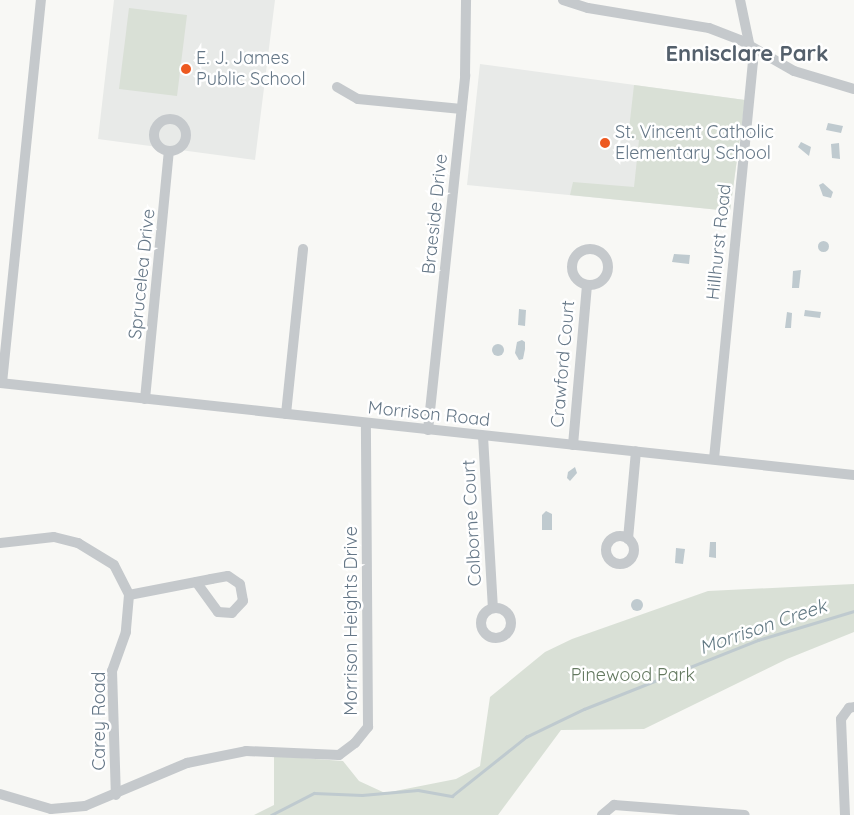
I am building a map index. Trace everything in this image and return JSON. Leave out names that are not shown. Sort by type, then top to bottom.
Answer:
[{"type":"street","points":[[1,383],[41,0]]},
{"type":"street","name":"Braeside Drive","points":[[428,430],[462,109],[468,37],[466,0]]},
{"type":"street","points":[[563,0],[709,28],[751,47],[794,71],[854,89]]},
{"type":"street","name":"Hillhurst Road","points":[[714,460],[754,62],[740,0]]},
{"type":"street","points":[[337,87],[358,99],[462,109]]},
{"type":"street","name":"Sprucelea Drive","points":[[145,399],[169,152]]},
{"type":"street","points":[[286,414],[303,249]]},
{"type":"street","name":"Crawford Court","points":[[572,445],[587,286]]},
{"type":"street","name":"Morrison Road","points":[[1,383],[854,476]]},
{"type":"street","name":"Morrison Heights Drive","points":[[0,794],[51,809],[85,806],[116,795],[187,763],[246,751],[339,755],[355,744],[368,727],[366,424]]},
{"type":"street","name":"Colborne Court","points":[[483,436],[493,608]]},
{"type":"street","points":[[628,539],[636,451]]},
{"type":"street","points":[[0,543],[54,537],[78,543],[114,565],[130,595],[196,582],[233,578],[240,584],[243,601],[232,613],[218,612],[196,582]]},
{"type":"street","name":"Carey Road","points":[[116,795],[112,671],[126,632],[130,595]]},
{"type":"street","points":[[845,815],[840,719],[849,708],[854,708]]},
{"type":"street","points":[[602,815],[614,805],[745,815]]},
{"type":"shaded area","name":"E. J. James Public School","points":[[114,0],[275,0],[255,160],[98,139]]},
{"type":"shaded area","name":"St. Vincent Catholic Elementary School","points":[[480,64],[745,100],[730,211],[467,185]]},
{"type":"shaded area","points":[[828,123],[843,126],[841,133],[826,130]]},
{"type":"shaded area","points":[[801,142],[811,147],[809,156],[798,147]]},
{"type":"shaded area","points":[[839,143],[840,159],[832,158],[831,144]]},
{"type":"shaded area","points":[[823,183],[833,192],[831,198],[823,196],[819,185]]},
{"type":"shaded area","points":[[823,240],[829,246],[823,252],[817,246]]},
{"type":"shaded area","points":[[674,254],[690,255],[689,264],[672,262]]},
{"type":"shaded area","points":[[801,270],[799,288],[792,288],[793,271]]},
{"type":"shaded area","points":[[519,309],[526,310],[525,326],[518,325]]},
{"type":"shaded area","points":[[805,310],[821,312],[820,318],[804,316]]},
{"type":"shaded area","points":[[787,312],[792,313],[791,328],[785,328]]},
{"type":"shaded area","points":[[522,340],[525,342],[525,349],[523,359],[519,360],[515,353],[517,342]]},
{"type":"shaded area","points":[[498,344],[504,350],[498,356],[492,350]]},
{"type":"shaded area","points":[[575,467],[577,473],[570,481],[567,478],[568,472]]},
{"type":"shaded area","points":[[546,511],[552,514],[552,530],[542,530],[542,515]]},
{"type":"shaded area","points":[[710,542],[716,542],[716,558],[709,557]]},
{"type":"shaded area","points":[[676,548],[685,549],[683,564],[675,563]]},
{"type":"shaded area","points":[[635,599],[639,599],[643,605],[639,611],[635,611],[631,607],[631,603]]},
{"type":"green space","points":[[129,8],[187,15],[177,96],[119,89]]},
{"type":"green space","points":[[634,85],[745,100],[730,211],[570,195],[573,182],[634,187],[639,140],[628,138]]},
{"type":"green space","name":"Pinewood Park","points":[[854,584],[854,632],[787,659],[644,729],[561,730],[498,815],[254,815],[274,805],[274,756],[343,761],[359,781],[385,793],[456,779],[480,766],[490,697],[545,652],[572,639],[708,591]]},
{"type":"waterway","name":"Morrison Creek","points":[[271,815],[314,793],[362,795],[418,790],[452,796],[526,737],[584,709],[758,640],[854,611]]},
{"type":"place","name":"E. J. James Public School","points":[[186,69]]},
{"type":"place","name":"St. Vincent Catholic Elementary School","points":[[605,143]]},
{"type":"district","name":"Ennisclare Park","points":[[747,54]]}]
